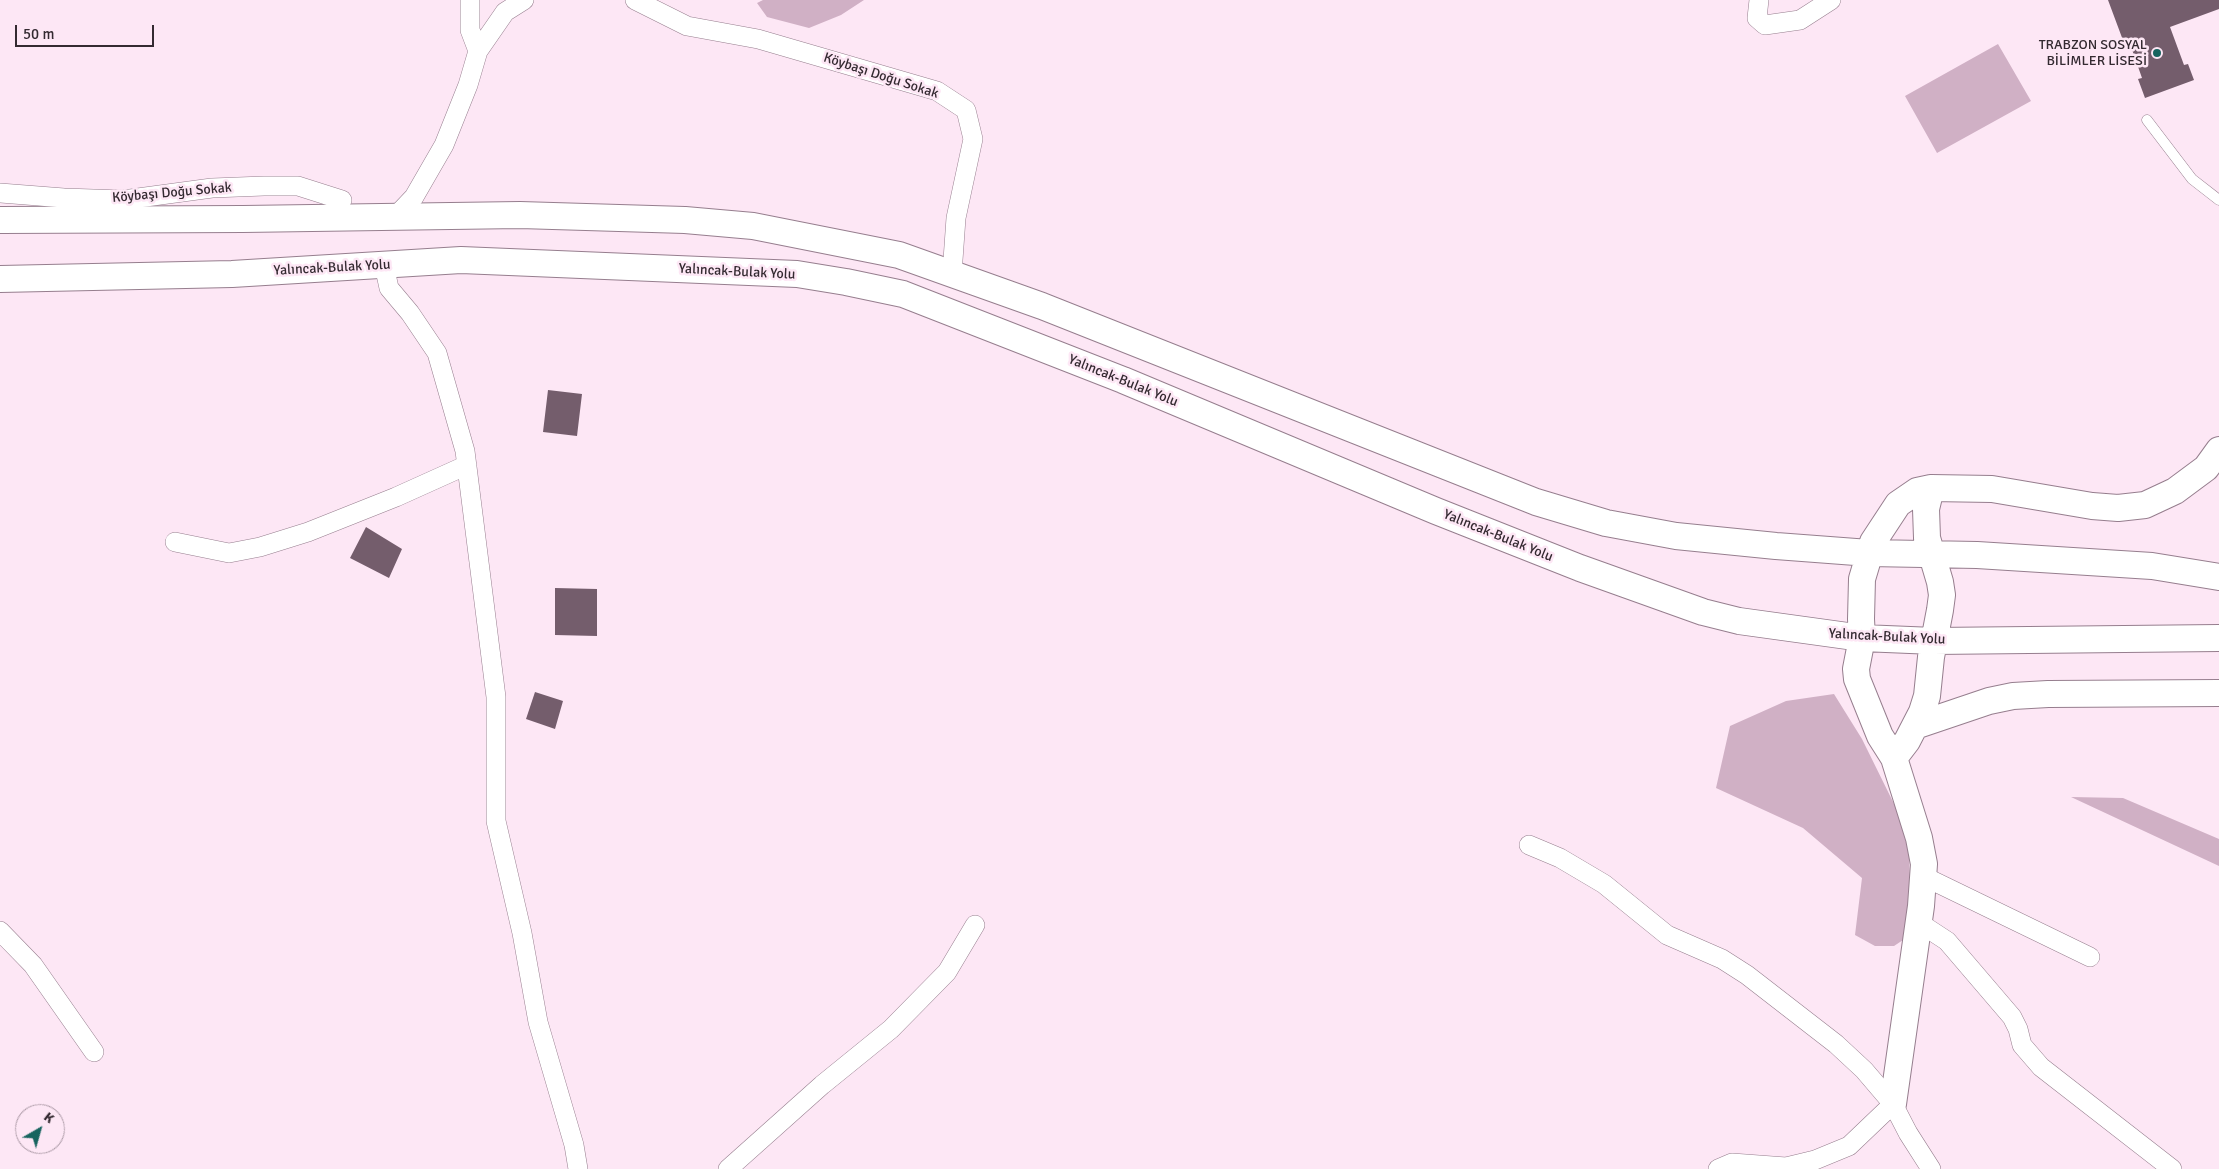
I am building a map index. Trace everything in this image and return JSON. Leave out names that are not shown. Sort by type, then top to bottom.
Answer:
[{"type":"main road","points":[[0,220],[520,215],[686,220],[753,226],[899,255],[1042,306],[1536,502],[1597,520],[1676,536],[1870,553],[1931,554],[2152,566],[2219,577]]},
{"type":"main road","name":"Yalıncak-Bulak Yolu","points":[[0,279],[232,274],[461,260],[796,274],[903,294],[1123,380],[1436,511],[1580,568],[1712,614],[1748,622],[1862,638],[1934,641],[2219,638]]},
{"type":"main road","points":[[1893,1104],[1924,864],[1894,758],[1880,736],[1857,679],[1856,669],[1862,638],[1862,578],[1877,536],[1898,504],[1918,491],[1932,488],[1992,489],[2092,506],[2118,508],[2145,506],[2174,491],[2206,468],[2219,450]]},
{"type":"main road","points":[[1894,758],[1915,726],[1927,696],[1942,595],[1927,538],[1926,509],[1932,488]]},
{"type":"main road","points":[[1915,726],[1988,701],[2013,696],[2219,693]]},
{"type":"street","points":[[470,0],[470,30],[478,51]]},
{"type":"street","points":[[396,217],[414,197],[444,144],[468,85],[478,51],[505,12],[524,0]]},
{"type":"street","name":"Köybaşı Doğu Sokak","points":[[635,0],[687,26],[758,39],[937,91],[966,110],[973,139],[956,218],[952,274]]},
{"type":"street","points":[[1759,0],[1756,18],[1765,25],[1800,20],[1831,0]]},
{"type":"street","name":"Köybaşı Doğu Sokak","points":[[0,193],[123,200],[212,188],[298,186],[342,200]]},
{"type":"street","points":[[384,265],[389,288],[410,313],[437,353],[465,450],[496,697],[496,820],[522,933],[538,1022],[574,1145],[578,1169]]},
{"type":"street","points":[[175,542],[229,554],[260,547],[308,532],[396,497],[467,465]]},
{"type":"street","points":[[1529,845],[1560,858],[1604,884],[1667,935],[1722,959],[1747,975],[1836,1044],[1864,1070],[1893,1104],[1908,1133],[1931,1169]]},
{"type":"street","points":[[1923,876],[2090,957]]},
{"type":"street","points":[[1918,922],[1947,941],[2012,1016],[2022,1045],[2041,1067],[2172,1169]]},
{"type":"street","points":[[728,1169],[822,1085],[891,1030],[947,972],[975,925]]},
{"type":"street","points":[[0,931],[33,965],[94,1052]]},
{"type":"street","points":[[1718,1169],[1732,1163],[1786,1167],[1815,1160],[1849,1146],[1893,1104]]},
{"type":"lane","points":[[2147,120],[2192,179],[2219,200]]},
{"type":"shaded area","points":[[763,0],[864,0],[841,15],[809,28],[767,17],[757,3]]},
{"type":"shaded area","points":[[1998,44],[2031,101],[1937,153],[1905,96]]},
{"type":"shaded area","points":[[1834,694],[1862,739],[1898,812],[1909,854],[1912,934],[1894,946],[1875,946],[1855,935],[1862,878],[1803,828],[1716,788],[1730,726],[1786,701]]},
{"type":"shaded area","points":[[2071,797],[2123,798],[2219,839],[2219,866]]},
{"type":"building","name":"TRABZON SOSYAL BİLİMLER LİSESİ","points":[[2108,0],[2219,0],[2219,9],[2170,27],[2184,65],[2188,64],[2194,80],[2145,98],[2138,79],[2142,78],[2129,41],[2124,43]]},
{"type":"building","points":[[548,390],[582,394],[577,436],[543,432]]},
{"type":"building","points":[[366,527],[402,549],[389,578],[350,558]]},
{"type":"building","points":[[555,588],[597,589],[597,636],[555,635]]},
{"type":"building","points":[[535,692],[563,701],[555,729],[526,719]]},
{"type":"place","name":"TRABZON SOSYAL BİLİMLER LİSESİ","points":[[2157,53]]}]
